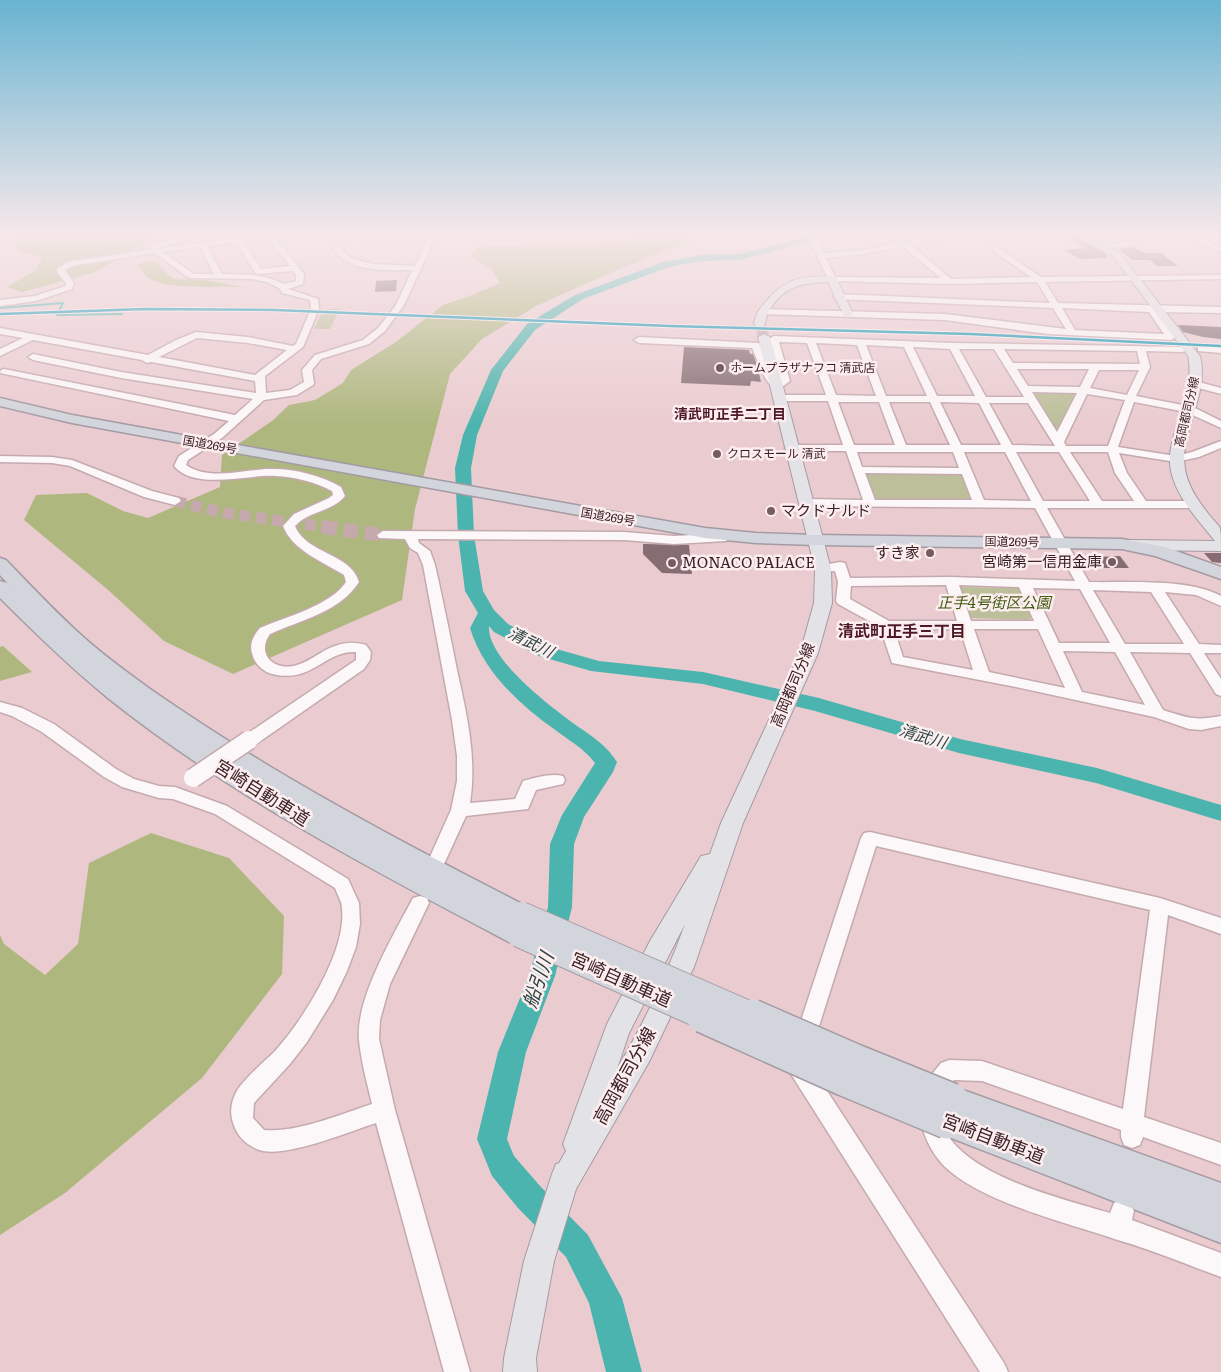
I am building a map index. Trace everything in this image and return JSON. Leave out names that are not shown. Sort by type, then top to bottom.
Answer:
[{"type":"highway","name":"国道269号","points":[[0,402],[72,419],[204,444],[655,526],[756,538],[1122,544],[1159,551],[1221,573]]},
{"type":"highway","name":"宮崎自動車道","points":[[0,564],[37,604],[84,648],[159,705],[235,756],[337,818],[421,864],[520,924]]},
{"type":"highway","name":"宮崎自動車道","points":[[0,587],[69,655],[144,714],[228,772],[314,826],[410,879],[520,924],[846,1080],[949,1111],[1221,1200]]},
{"type":"highway","name":"宮崎自動車道","points":[[949,1111],[1221,1226]]},
{"type":"main road","points":[[762,312],[776,297]]},
{"type":"main road","points":[[838,297],[848,314]]},
{"type":"main road","name":"高岡都司分線","points":[[1146,297],[1154,309],[1194,356],[1197,365],[1195,384],[1176,459],[1179,477],[1194,505],[1221,539]]},
{"type":"main road","name":"高岡都司分線","points":[[520,1372],[520,1358],[538,1262],[561,1189],[640,1054],[682,966],[737,812],[809,653],[823,603],[824,569],[791,448],[780,392],[762,330],[762,312]]},
{"type":"main road","points":[[1122,544],[1221,546]]},
{"type":"street","points":[[0,303],[39,297]]},
{"type":"street","points":[[175,792],[359,666],[363,660],[364,652],[361,648],[343,648],[327,654],[305,668],[284,672],[265,666],[259,653],[260,639],[265,631],[322,606],[346,592],[352,586],[354,579],[350,573],[298,541],[292,534],[289,526],[292,521],[334,501],[339,496],[339,491],[325,483],[281,473],[193,474],[184,470],[180,463],[183,458],[218,436],[261,396],[260,376],[269,367],[300,345],[315,309],[314,299],[307,297]]},
{"type":"street","points":[[26,361],[261,396],[298,391],[309,383],[307,370],[318,357],[356,346],[371,339],[382,329],[404,297]]},
{"type":"street","points":[[839,297],[1221,310]]},
{"type":"street","points":[[966,297],[990,322]]},
{"type":"street","points":[[1051,297],[1072,332]]},
{"type":"street","points":[[762,312],[945,317],[1034,329],[1172,337],[1154,309]]},
{"type":"street","points":[[1,332],[260,379]]},
{"type":"street","points":[[95,389],[179,342],[196,335],[248,340],[296,348]]},
{"type":"street","points":[[0,353],[32,337]]},
{"type":"street","points":[[780,392],[786,381],[774,339],[953,346],[1182,349]]},
{"type":"street","points":[[810,339],[870,503]]},
{"type":"street","points":[[639,340],[756,345],[771,379],[780,392],[832,398],[1032,400]]},
{"type":"street","points":[[860,342],[902,448]]},
{"type":"street","points":[[2,372],[61,343]]},
{"type":"street","points":[[907,344],[957,449],[980,504]]},
{"type":"street","points":[[953,346],[1060,543],[1157,714]]},
{"type":"street","points":[[998,346],[1098,504]]},
{"type":"street","points":[[1141,348],[1145,367],[1112,449],[1121,473],[1143,505]]},
{"type":"street","points":[[1201,349],[1221,350]]},
{"type":"street","points":[[1010,366],[1145,367]]},
{"type":"street","points":[[1060,446],[1095,367]]},
{"type":"street","points":[[2,372],[95,389],[237,419]]},
{"type":"street","points":[[1195,384],[1221,391]]},
{"type":"street","points":[[1025,389],[1084,390],[1188,409],[1221,425]]},
{"type":"street","points":[[791,448],[1009,449],[1060,446],[1112,449],[1176,459],[1194,455],[1221,444]]},
{"type":"street","points":[[0,459],[52,460],[72,463],[148,494],[175,500]]},
{"type":"street","points":[[858,470],[966,471]]},
{"type":"street","points":[[806,503],[1194,505]]},
{"type":"street","points":[[639,537],[655,526]]},
{"type":"street","points":[[383,535],[624,536],[674,540],[756,538]]},
{"type":"street","points":[[418,536],[414,545],[424,551],[429,565],[460,720],[465,756],[465,780],[460,810],[438,859]]},
{"type":"street","points":[[824,569],[840,566],[845,582],[843,601],[886,625],[1043,624]]},
{"type":"street","points":[[845,582],[951,581],[1155,587],[1194,590],[1221,602]]},
{"type":"street","points":[[951,581],[983,676]]},
{"type":"street","points":[[1024,584],[1076,696]]},
{"type":"street","points":[[1155,587],[1221,692]]},
{"type":"street","points":[[886,625],[897,660],[1076,696],[1157,714],[1188,724],[1201,725],[1221,721]]},
{"type":"street","points":[[1053,647],[1221,649]]},
{"type":"street","points":[[0,707],[22,714],[48,728],[110,773],[128,782],[159,792],[175,792],[221,810],[342,884],[348,893],[351,904],[350,931],[345,950],[332,982],[320,1006],[288,1051],[246,1096],[242,1103],[241,1114],[243,1122],[251,1133],[262,1140],[282,1140],[384,1110]]},
{"type":"street","points":[[460,810],[522,805],[529,785],[557,780]]},
{"type":"street","points":[[995,1372],[797,1065],[870,838],[1160,905],[1221,926]]},
{"type":"street","points":[[420,902],[380,984],[370,1020],[369,1039],[384,1110],[457,1372]]},
{"type":"street","points":[[1132,1129],[1160,905]]},
{"type":"street","points":[[1221,1154],[1132,1129],[982,1071],[949,1070],[930,1092],[930,1129],[955,1162],[994,1185],[1074,1216],[1120,1220],[1221,1265]]},
{"type":"green space","points":[[467,297],[556,297],[536,306],[482,339],[450,374],[415,509],[402,600],[233,674],[164,641],[107,589],[24,520],[36,495],[87,493],[123,511],[148,518],[220,487],[222,455],[272,421],[289,405],[315,400],[343,383],[351,370],[396,342],[443,305]]},
{"type":"green space","points":[[340,309],[330,329],[314,329],[323,310]]},
{"type":"green space","points":[[1033,391],[1078,392],[1056,430]]},
{"type":"green space","points":[[865,473],[962,474],[975,500],[875,500]]},
{"type":"green space","name":"正手4号街区公園","points":[[957,587],[1019,588],[1031,617],[1029,620],[968,617]]},
{"type":"green space","points":[[3,646],[32,672],[0,681],[0,647]]},
{"type":"green space","points":[[151,833],[229,858],[284,916],[282,974],[202,1078],[65,1193],[0,1235],[0,935],[4,944],[45,975],[78,944],[89,863]]},
{"type":"building","points":[[1178,325],[1221,327],[1221,339],[1183,332]]},
{"type":"building","name":"ホームプラザナフコ 清武店","points":[[684,347],[749,350],[750,354],[753,354],[761,382],[751,381],[750,386],[681,383]]},
{"type":"building","name":"MONACO PALACE","points":[[643,544],[689,545],[692,574],[662,573],[643,554]]},
{"type":"building","points":[[1204,553],[1221,553],[1221,563],[1212,562]]},
{"type":"building","name":"宮崎第一信用金庫","points":[[1120,556],[1129,568],[1103,568],[1095,557]]},
{"type":"waterway","name":"清武川","points":[[487,613],[474,591],[466,535],[463,468],[470,435],[497,370],[531,327],[579,297]]},
{"type":"waterway","points":[[0,308],[63,303],[57,315],[122,314]]},
{"type":"waterway","name":"清武川","points":[[487,613],[501,628],[546,652],[598,667],[703,678],[819,705],[959,746],[1097,776],[1221,813]]},
{"type":"waterway","name":"船引川","points":[[487,613],[479,628],[487,651],[499,669],[514,685],[552,718],[596,749],[606,762],[605,767],[573,815],[562,844],[560,907],[542,976],[512,1052],[492,1139],[503,1166],[529,1197],[577,1246],[605,1298],[624,1372]]},
{"type":"tunnel","points":[[760,324],[764,337]]},
{"type":"tunnel","points":[[175,501],[224,513],[332,528]]},
{"type":"tunnel","points":[[323,527],[383,535]]},
{"type":"transit line","points":[[0,314],[145,309],[275,310],[670,326],[970,334],[1221,346]]},
{"type":"place","name":"ホームプラザナフコ 清武店","points":[[720,368]]},
{"type":"place","name":"クロスモール 清武","points":[[717,454]]},
{"type":"place","name":"マクドナルド","points":[[771,511]]},
{"type":"place","name":"すき家","points":[[930,553]]},
{"type":"place","name":"宮崎第一信用金庫","points":[[1112,562]]},
{"type":"place","name":"MONACO PALACE","points":[[672,563]]},
{"type":"district","name":"清武町正手二丁目","points":[[730,414]]},
{"type":"district","name":"清武町正手三丁目","points":[[902,631]]}]
